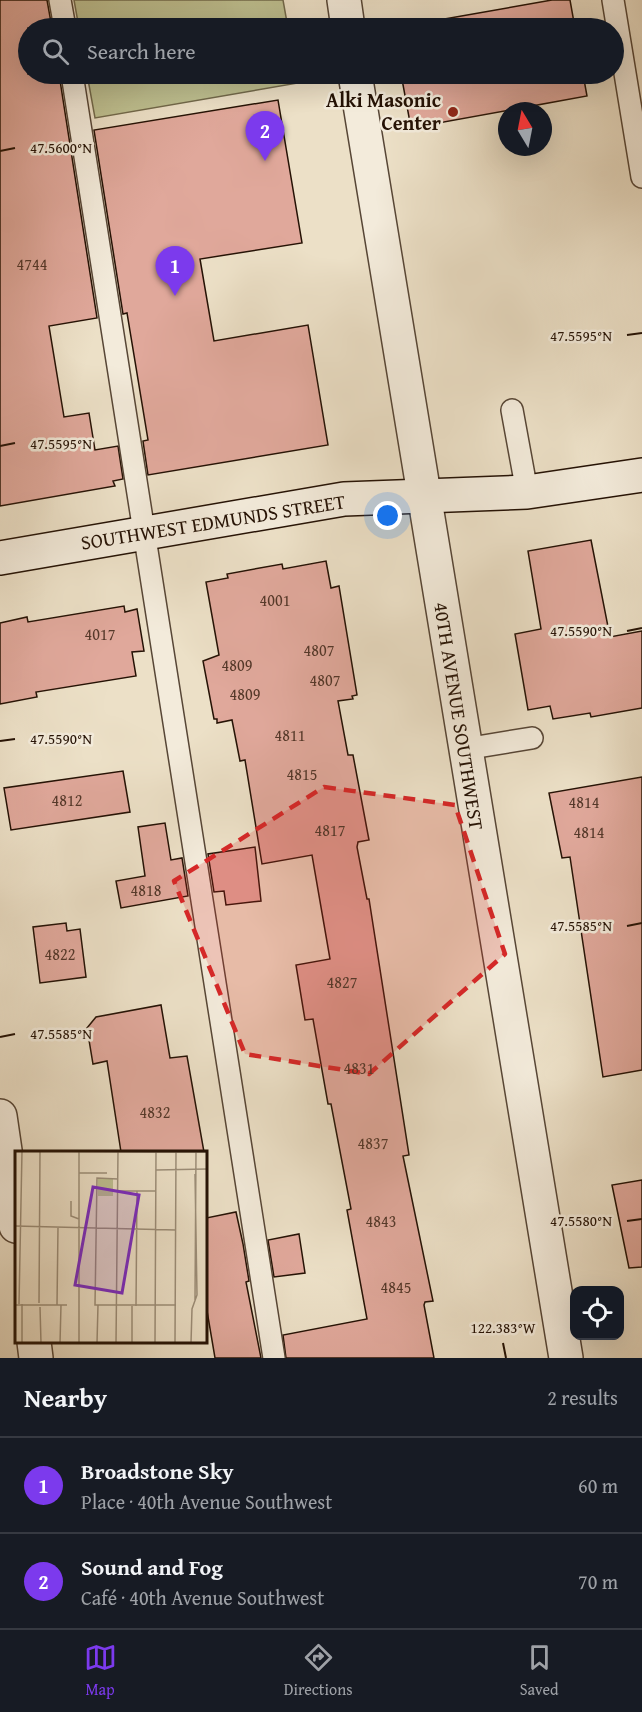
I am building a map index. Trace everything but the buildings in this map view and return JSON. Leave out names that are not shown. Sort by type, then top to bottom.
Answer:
[{"type":"street","points":[[344,0],[347,18]]},
{"type":"street","name":"40TH AVENUE SOUTHWEST","points":[[357,84],[566,1358]]},
{"type":"street","name":"SOUTHWEST EDMUNDS STREET","points":[[0,558],[344,499],[528,492],[642,475]]},
{"type":"street","points":[[0,1116],[15,1219]]},
{"type":"street","points":[[34,1343],[36,1358]]},
{"type":"lane","points":[[60,0],[63,18]]},
{"type":"lane","points":[[613,0],[616,18]]},
{"type":"lane","points":[[624,67],[642,177]]},
{"type":"lane","points":[[74,84],[274,1358]]},
{"type":"lane","points":[[512,410],[528,492]]},
{"type":"lane","points":[[465,749],[532,738]]},
{"type":"highlighted area","points":[[324,787],[455,805],[505,954],[369,1074],[245,1054],[174,881]]},
{"type":"green space","points":[[74,0],[283,0],[286,18],[77,18]]},
{"type":"green space","points":[[89,84],[292,84],[95,118]]},
{"type":"place","name":"Alki Masonic Center","points":[[453,112]]},
{"type":"place","name":"Sound and Fog","points":[[265,161]]},
{"type":"place","name":"Broadstone Sky","points":[[175,296]]}]
